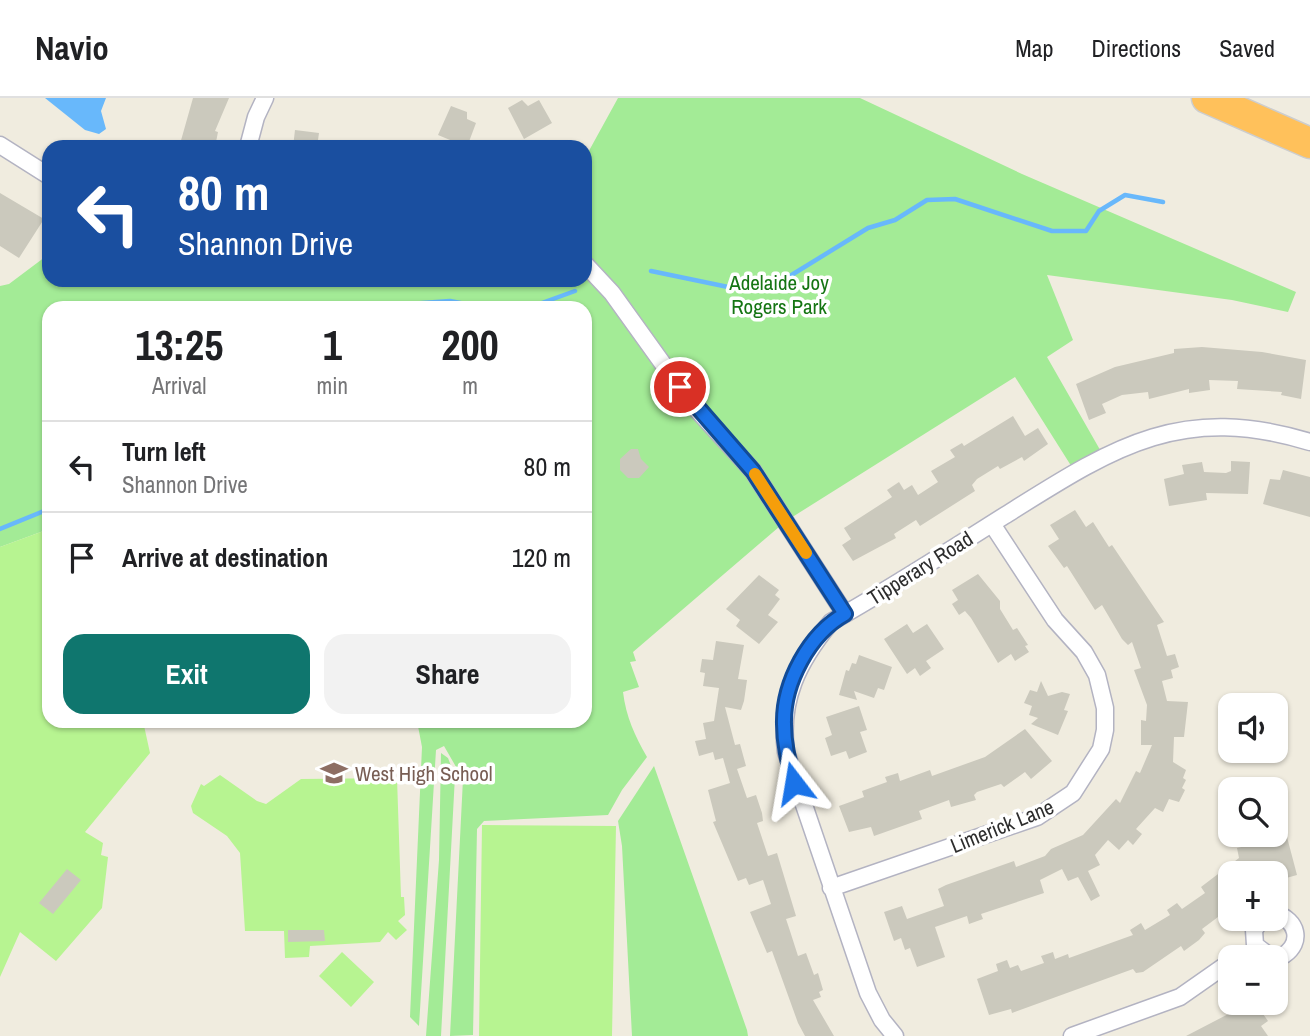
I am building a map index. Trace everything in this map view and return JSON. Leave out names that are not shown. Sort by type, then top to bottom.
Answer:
[{"type":"highway","points":[[1207,98],[1310,143]]},
{"type":"street","points":[[250,140],[265,98]]},
{"type":"street","points":[[0,145],[42,172]]},
{"type":"street","points":[[592,272],[612,293],[691,403],[753,471],[845,614]]},
{"type":"street","name":"Tipperary Road","points":[[895,1036],[881,1020],[868,993],[794,783],[786,752],[783,721],[790,685],[800,664],[831,622],[1107,453],[1166,432],[1230,426],[1270,431],[1310,442]]},
{"type":"street","name":"Limerick Lane","points":[[831,888],[1037,817],[1073,793],[1101,749],[1105,730],[1105,708],[1097,675],[1073,637],[1055,620],[992,524]]},
{"type":"street","points":[[1288,919],[1296,930],[1295,942],[1288,952]]},
{"type":"street","points":[[1254,931],[1255,945]]},
{"type":"street","points":[[1079,1035],[1180,997],[1218,970]]},
{"type":"green space","name":"Adelaide Joy Rogers Park","points":[[618,98],[860,98],[1022,174],[1296,292],[1288,312],[1232,300],[1047,275],[1073,340],[1047,357],[1103,455],[1075,472],[1015,377],[786,521],[633,652],[636,661],[630,662],[639,687],[623,692],[626,710],[647,757],[622,790],[608,815],[484,821],[477,829],[473,1035],[450,1036],[463,779],[444,746],[436,750],[419,1026],[410,1017],[422,747],[418,728],[592,728],[592,301],[42,301],[42,532],[0,547],[0,286],[9,284],[42,259],[42,287],[592,287],[592,145]]},
{"type":"green space","points":[[42,532],[42,728],[145,728],[150,753],[85,832],[103,843],[101,855],[108,857],[102,908],[56,961],[20,932],[0,977],[0,547]]},
{"type":"green space","points":[[441,753],[448,758],[455,776],[441,1036],[426,1036],[439,860]]},
{"type":"green space","points":[[654,766],[748,1036],[632,1036],[622,846],[618,821]]},
{"type":"green space","points":[[220,775],[257,801],[266,804],[301,779],[397,778],[401,897],[404,897],[405,915],[398,921],[407,930],[396,940],[388,932],[380,942],[310,946],[309,957],[285,958],[284,931],[245,931],[240,853],[227,836],[193,813],[191,806],[201,784],[204,786]]},
{"type":"green space","points":[[482,825],[616,826],[612,1036],[479,1036]]},
{"type":"green space","points":[[342,952],[374,982],[351,1007],[319,976]]},
{"type":"water","points":[[45,98],[106,98],[101,111],[106,129],[99,134],[85,130]]},
{"type":"building","points":[[193,98],[229,98],[215,131],[218,132],[216,140],[181,140]]},
{"type":"building","points":[[522,100],[528,106],[539,100],[552,123],[524,139],[508,108]]},
{"type":"building","points":[[451,106],[467,112],[467,119],[476,123],[470,140],[450,140],[438,135]]},
{"type":"building","points":[[295,130],[319,133],[318,140],[294,140]]},
{"type":"building","points":[[0,193],[42,218],[42,222],[19,258],[0,246]]},
{"type":"building","points":[[1202,347],[1262,352],[1306,360],[1301,399],[1281,395],[1282,392],[1237,389],[1238,381],[1209,380],[1210,390],[1189,393],[1189,389],[1149,399],[1148,392],[1122,395],[1102,404],[1106,413],[1089,420],[1076,384],[1115,367],[1174,353],[1174,349]]},
{"type":"building","points":[[1013,416],[1025,436],[1038,428],[1048,444],[1024,461],[1022,457],[1000,469],[998,466],[977,479],[972,485],[975,491],[920,526],[916,520],[894,534],[896,538],[853,561],[842,545],[851,539],[844,528],[892,497],[887,490],[899,482],[904,490],[912,485],[918,495],[938,482],[931,471],[955,457],[950,450],[962,443],[964,446]]},
{"type":"building","points":[[631,449],[638,449],[641,459],[649,467],[639,478],[628,478],[620,470],[620,459]]},
{"type":"building","points":[[1231,461],[1250,462],[1248,494],[1206,493],[1207,500],[1169,506],[1164,479],[1184,474],[1182,465],[1202,462],[1204,472],[1226,473],[1231,471]]},
{"type":"building","points":[[1283,470],[1310,477],[1310,517],[1263,504],[1270,479],[1280,480]]},
{"type":"building","points":[[1075,510],[1086,527],[1093,522],[1109,547],[1112,545],[1164,622],[1157,625],[1167,656],[1175,654],[1179,667],[1171,670],[1173,678],[1162,681],[1167,701],[1188,702],[1184,737],[1174,737],[1173,762],[1186,770],[1183,778],[1186,780],[1182,788],[1185,790],[1179,802],[1169,799],[1163,812],[1155,808],[1136,829],[1142,834],[1133,845],[1128,840],[1119,850],[1108,840],[1095,855],[1100,865],[1088,871],[1100,896],[1091,901],[1078,877],[1068,881],[1062,869],[1040,880],[1044,893],[981,914],[983,919],[969,924],[967,916],[935,927],[945,957],[917,967],[910,948],[905,950],[901,938],[894,941],[884,912],[902,906],[907,919],[944,906],[938,889],[1014,861],[1016,867],[1045,856],[1051,849],[1083,835],[1116,799],[1120,803],[1136,771],[1140,773],[1152,745],[1141,745],[1141,720],[1146,721],[1147,705],[1134,670],[1141,668],[1132,642],[1128,645],[1122,639],[1102,605],[1095,610],[1067,566],[1064,568],[1048,546],[1059,539],[1050,525]]},
{"type":"building","points":[[978,574],[1000,601],[1000,609],[1013,630],[1017,628],[1028,645],[1025,646],[1029,652],[1015,661],[1011,654],[998,663],[971,618],[965,611],[959,615],[952,604],[958,600],[952,590]]},
{"type":"building","points":[[759,575],[779,590],[775,595],[780,599],[768,615],[778,622],[759,644],[736,626],[740,620],[726,609]]},
{"type":"building","points":[[907,624],[913,633],[927,624],[944,649],[926,661],[931,668],[920,676],[915,668],[907,674],[884,639]]},
{"type":"building","points":[[716,641],[744,645],[738,679],[747,680],[744,701],[741,710],[725,707],[735,745],[740,744],[746,766],[737,769],[747,798],[756,795],[763,821],[757,823],[768,856],[777,853],[796,916],[786,919],[798,956],[806,953],[814,975],[818,973],[823,990],[819,992],[821,997],[813,1000],[834,1036],[805,1036],[772,951],[767,953],[750,912],[771,904],[763,880],[749,885],[746,878],[738,881],[713,822],[716,821],[708,790],[730,783],[723,758],[715,760],[713,752],[699,756],[695,741],[706,739],[703,723],[714,721],[719,688],[703,686],[705,673],[700,672],[702,659],[713,660]]},
{"type":"building","points":[[859,655],[892,667],[884,690],[878,688],[874,698],[854,691],[857,700],[839,695],[846,670],[849,671],[852,663],[856,664]]},
{"type":"building","points":[[1041,681],[1048,696],[1062,692],[1070,694],[1064,710],[1068,711],[1058,735],[1031,724],[1038,718],[1029,715],[1032,706],[1024,703],[1030,690],[1037,692]]},
{"type":"building","points":[[859,706],[867,730],[860,732],[867,752],[849,759],[846,751],[831,756],[825,738],[832,735],[826,717]]},
{"type":"building","points":[[1025,729],[1052,761],[1031,779],[1025,772],[1004,787],[1001,784],[977,792],[974,795],[976,800],[951,807],[949,800],[919,811],[922,819],[874,836],[871,827],[849,832],[839,806],[864,797],[862,791],[887,782],[885,777],[898,773],[900,781],[930,770],[932,776],[985,757]]},
{"type":"building","points":[[1288,841],[1297,875],[1288,878],[1288,861],[1235,861],[1239,858],[1237,848],[1288,847]]},
{"type":"building","points":[[67,869],[81,880],[53,914],[39,903]]},
{"type":"building","points":[[1218,874],[1218,917],[1202,929],[1205,933],[1199,940],[1184,951],[1181,946],[1143,972],[1136,973],[1133,969],[1012,1013],[1011,1009],[989,1015],[977,979],[998,971],[996,964],[1007,960],[1010,968],[1018,965],[1021,971],[1044,963],[1041,956],[1053,952],[1055,959],[1068,954],[1069,958],[1133,935],[1130,930],[1141,923],[1145,930],[1170,915],[1167,910],[1177,903],[1182,909],[1205,893],[1201,887]]},
{"type":"building","points":[[288,930],[324,930],[325,941],[288,942]]},
{"type":"building","points":[[1226,1015],[1264,1015],[1268,1021],[1261,1026],[1268,1036],[1186,1036]]},
{"type":"waterway","points":[[651,271],[733,288],[785,279],[868,228],[895,220],[927,200],[955,199],[1052,231],[1086,231],[1099,211],[1125,195],[1163,202]]},
{"type":"waterway","points":[[547,301],[575,291]]},
{"type":"waterway","points":[[0,529],[42,512]]},
{"type":"slow traffic","points":[[755,474],[806,553]]},
{"type":"place","name":"West High School","points":[[334,773]]},
{"type":"route","points":[[680,387],[691,403],[753,471],[845,614],[831,622],[817,639],[790,685],[783,721],[786,752],[794,783]]}]
